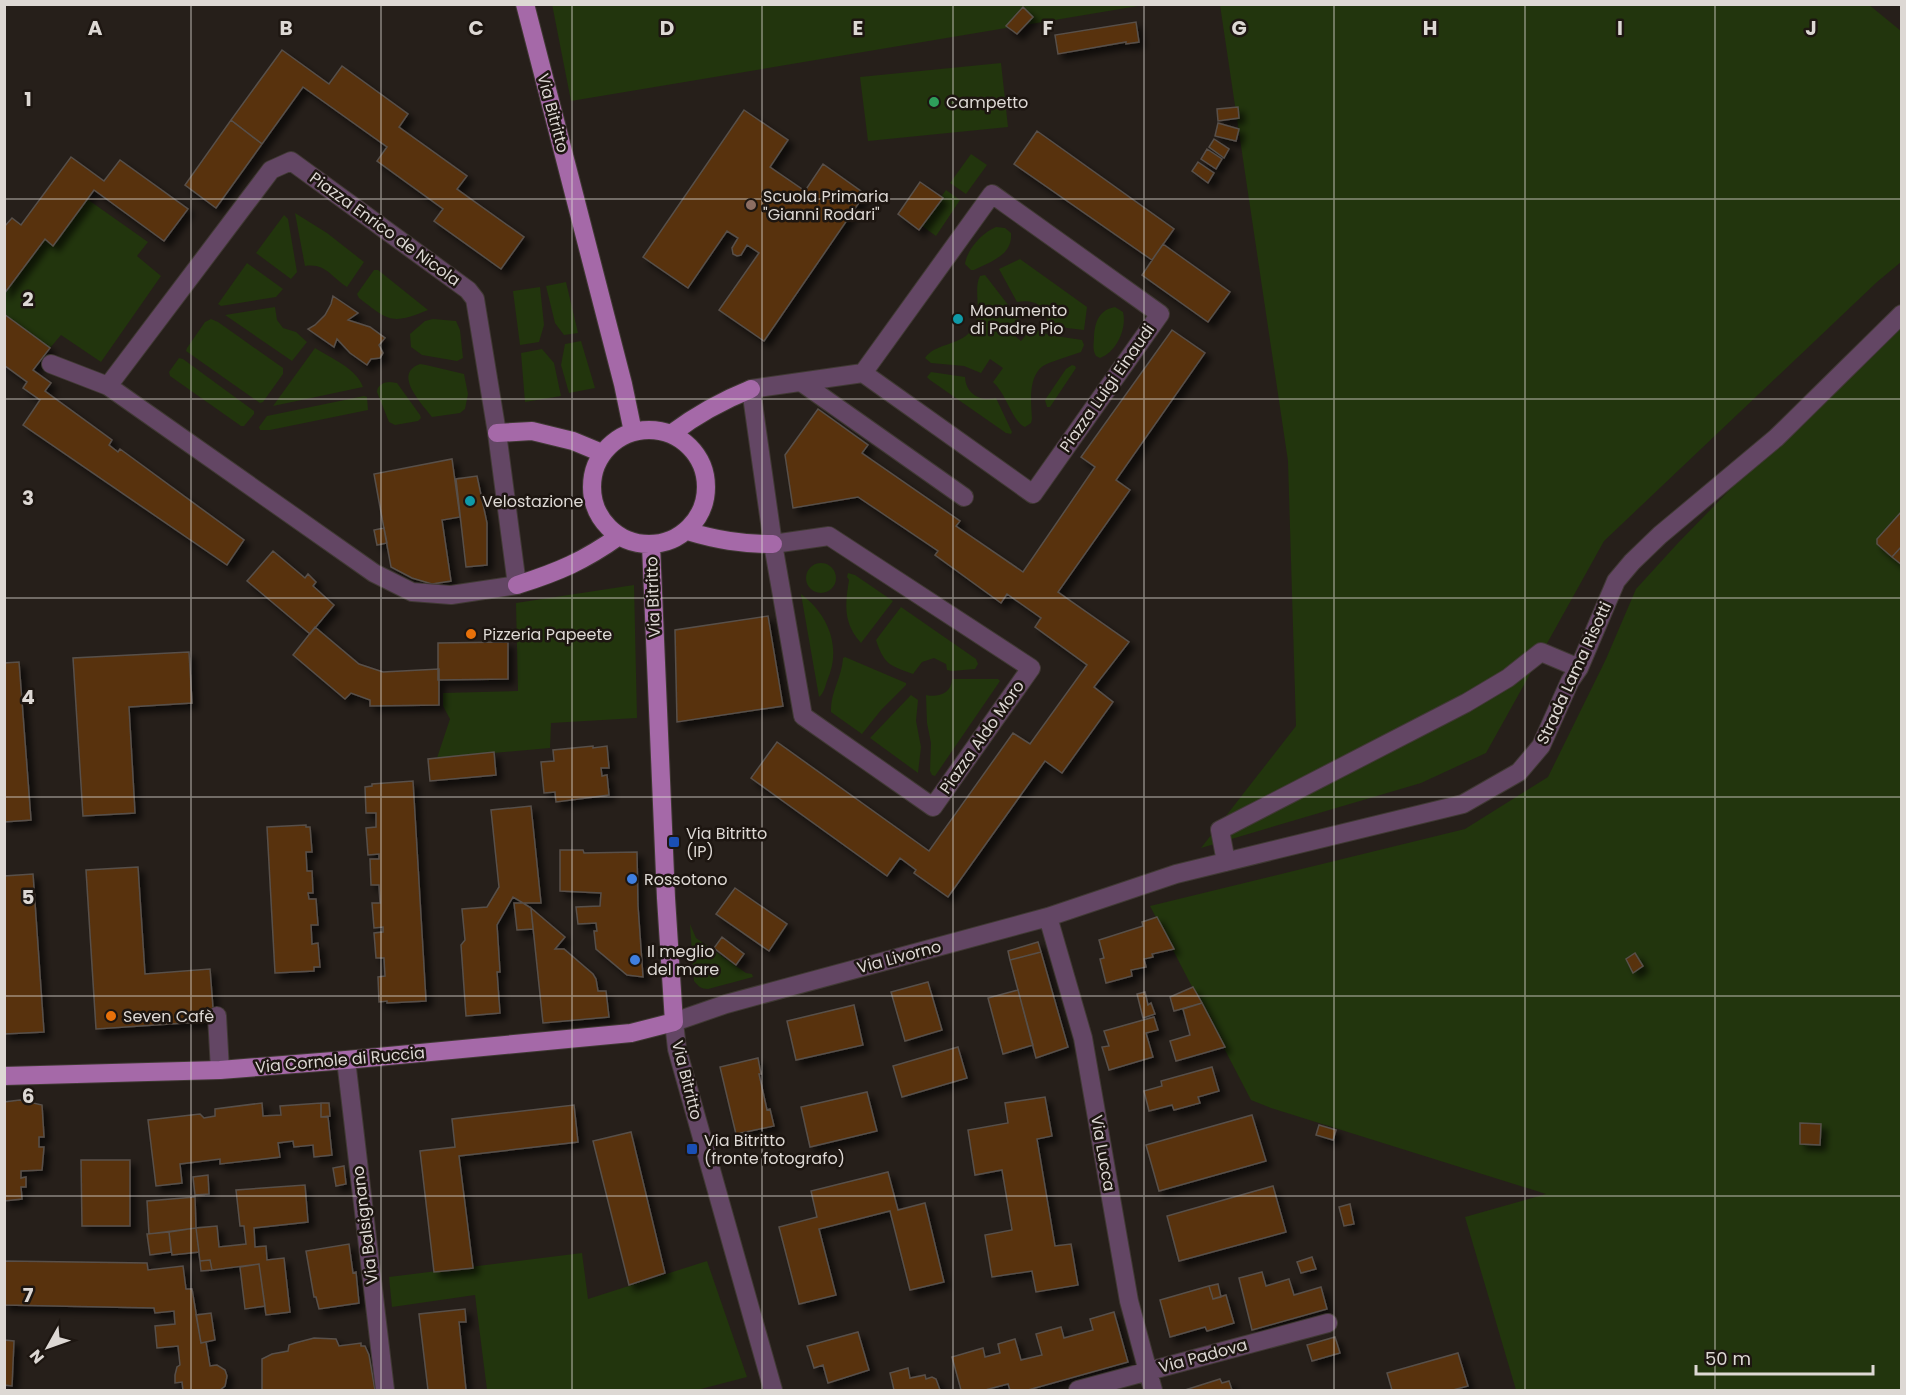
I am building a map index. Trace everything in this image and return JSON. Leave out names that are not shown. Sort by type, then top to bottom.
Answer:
[{"type":"main road","name":"Via Bitritto","points":[[525,4],[623,384],[633,432]]},
{"type":"main road","points":[[671,434],[724,400],[750,389]]},
{"type":"main road","points":[[652,430],[671,434],[688,445],[700,460],[706,478],[706,498],[699,516],[687,531],[670,541],[651,545],[634,543],[619,536],[605,524],[595,508],[592,489],[594,470],[602,453],[616,440],[633,432],[652,430]]},
{"type":"main road","points":[[497,433],[532,431],[573,441],[602,453]]},
{"type":"main road","points":[[687,531],[744,544],[773,544]]},
{"type":"main road","points":[[517,585],[563,569],[592,555],[619,536]]},
{"type":"main road","name":"Via Bitritto","points":[[651,545],[666,898],[674,1022]]},
{"type":"main road","name":"Via Cornole di Ruccia","points":[[4,1076],[220,1070],[346,1060],[631,1032],[674,1022]]},
{"type":"street","name":"Piazza Enrico de Nicola","points":[[108,386],[271,170],[291,161],[468,290],[475,299],[497,433],[517,585]]},
{"type":"street","name":"Piazza Luigi Einaudi","points":[[992,194],[1160,314],[1033,494],[863,373],[992,194]]},
{"type":"street","name":"Strada Lama Risotti","points":[[1124,891],[1176,874],[1462,804],[1519,772],[1541,746],[1570,681],[1579,668],[1616,581],[1660,535],[1776,438],[1902,314]]},
{"type":"street","points":[[51,364],[108,386],[374,573],[412,592],[452,595],[517,585]]},
{"type":"street","points":[[773,544],[750,389],[863,373]]},
{"type":"street","points":[[801,382],[964,497]]},
{"type":"street","name":"Piazza Aldo Moro","points":[[829,536],[1031,668],[933,807],[803,716],[773,544],[829,536]]},
{"type":"street","points":[[1226,862],[1220,830],[1466,704],[1508,678],[1541,652],[1579,668]]},
{"type":"street","name":"Via Livorno","points":[[674,1022],[748,998],[1048,917],[1124,891]]},
{"type":"street","name":"Via Lucca","points":[[1048,917],[1083,1038],[1129,1301],[1153,1390]]},
{"type":"street","points":[[217,1016],[220,1070]]},
{"type":"street","name":"Via Bitritto","points":[[674,1022],[677,1049],[773,1390]]},
{"type":"street","name":"Via Balsignano","points":[[346,1060],[385,1390]]},
{"type":"street","name":"Via Padova","points":[[1078,1390],[1328,1323]]},
{"type":"green space","points":[[552,4],[1144,5],[571,101]]},
{"type":"green space","points":[[1868,4],[1901,31],[1901,262],[1877,282],[1604,541],[1486,753],[1421,783],[1201,848],[1296,726],[1288,461],[1220,5]]},
{"type":"green space","name":"Campetto","points":[[1001,63],[1008,127],[868,141],[860,77]]},
{"type":"green space","points":[[971,154],[987,165],[966,194],[950,183]]},
{"type":"green space","points":[[946,190],[960,200],[936,236],[922,226]]},
{"type":"green space","points":[[87,199],[148,242],[137,256],[161,276],[101,362],[61,335],[50,348],[5,314],[5,294],[45,239],[53,245]]},
{"type":"green space","points":[[295,213],[327,233],[364,262],[347,287],[323,269],[305,266]]},
{"type":"green space","points":[[284,215],[288,219],[297,272],[291,279],[256,253]]},
{"type":"green space","points":[[996,227],[1005,228],[1011,233],[1008,247],[993,261],[971,270],[965,264],[972,247],[981,237]]},
{"type":"green space","points":[[1020,259],[1087,307],[1084,330],[1047,323],[1045,312],[1038,305],[1029,301],[1017,302],[999,269]]},
{"type":"green space","points":[[247,263],[283,289],[276,297],[221,306],[218,304]]},
{"type":"green space","points":[[374,270],[378,270],[428,310],[398,319],[384,316],[369,306],[357,294]]},
{"type":"green space","points":[[985,275],[1019,319],[1010,332],[1021,341],[1032,328],[1049,335],[1082,340],[1084,345],[1081,352],[1049,363],[1037,373],[1032,387],[1032,419],[1031,423],[1025,427],[1017,420],[993,382],[1003,368],[990,359],[981,373],[964,366],[931,363],[925,358],[934,350],[960,340],[970,332],[977,318],[978,282],[980,276]]},
{"type":"green space","points":[[566,282],[578,333],[564,335],[555,323],[546,286]]},
{"type":"green space","points":[[540,287],[544,325],[539,342],[520,345],[513,291]]},
{"type":"green space","points":[[275,307],[277,320],[283,328],[296,332],[307,342],[292,361],[225,315]]},
{"type":"green space","points":[[1115,307],[1123,312],[1122,332],[1111,351],[1100,358],[1096,356],[1094,349],[1095,326],[1105,311]]},
{"type":"green space","points":[[1901,314],[1901,1390],[1516,1390],[1465,1217],[1546,1194],[1251,1100],[1150,906],[1465,829],[1548,777],[1606,659],[1636,589]]},
{"type":"green space","points":[[211,319],[283,368],[283,374],[263,402],[260,403],[186,351],[205,322]]},
{"type":"green space","points":[[433,319],[456,321],[460,330],[463,358],[457,361],[422,355],[411,347],[410,334],[425,321]]},
{"type":"green space","points":[[581,341],[595,388],[569,393],[561,365],[565,344]]},
{"type":"green space","points":[[315,348],[349,369],[360,380],[363,387],[273,406]]},
{"type":"green space","points":[[542,349],[554,363],[561,396],[525,402],[521,353]]},
{"type":"green space","points":[[179,358],[254,411],[244,426],[170,376],[169,372]]},
{"type":"green space","points":[[420,364],[464,374],[468,394],[465,409],[460,413],[432,417],[416,397],[409,382],[412,369]]},
{"type":"green space","points":[[1072,365],[1076,368],[1050,407],[1047,407],[1045,400],[1066,369]]},
{"type":"green space","points":[[931,372],[965,377],[968,388],[979,398],[996,398],[1011,434],[1006,433],[930,380],[927,377]]},
{"type":"green space","points":[[397,383],[420,415],[421,418],[418,421],[395,425],[389,422],[377,392],[381,384]]},
{"type":"green space","points":[[367,397],[368,410],[270,430],[260,430],[259,427],[267,416]]},
{"type":"green space","points":[[821,563],[832,567],[836,578],[832,589],[821,593],[810,589],[806,578],[810,567]]},
{"type":"green space","points":[[848,573],[855,575],[893,601],[861,643],[848,621]]},
{"type":"green space","points":[[634,585],[637,718],[551,723],[550,748],[437,758],[450,719],[443,706],[443,693],[518,691],[516,603]]},
{"type":"green space","points":[[801,594],[819,612],[830,633],[833,645],[831,669],[824,690],[819,697]]},
{"type":"green space","points":[[901,607],[976,659],[978,664],[975,669],[947,670],[946,664],[934,658],[922,662],[913,674],[885,660],[876,640]]},
{"type":"green space","points":[[845,657],[906,683],[862,734],[831,712],[832,698]]},
{"type":"green space","points":[[952,679],[998,679],[1000,681],[935,776],[930,771],[931,743],[927,723],[926,695],[935,696],[944,693],[950,688]]},
{"type":"green space","points":[[911,695],[918,700],[916,721],[921,747],[918,773],[870,738]]},
{"type":"green space","points":[[690,924],[696,938],[746,973],[752,974],[753,977],[708,989],[698,986],[694,981]]},
{"type":"green space","points":[[582,1253],[588,1299],[707,1261],[747,1377],[697,1390],[487,1390],[475,1295],[392,1307],[389,1277]]},
{"type":"building","points":[[1023,7],[1033,17],[1017,34],[1006,26]]},
{"type":"building","points":[[1136,22],[1139,42],[1126,44],[1126,42],[1058,54],[1055,35]]},
{"type":"building","points":[[282,50],[329,84],[342,66],[408,114],[399,127],[467,176],[457,189],[524,237],[501,269],[434,221],[443,209],[377,161],[387,147],[303,87],[262,144],[231,120]]},
{"type":"building","points":[[1238,107],[1239,118],[1218,121],[1217,109]]},
{"type":"building","points":[[744,110],[788,140],[770,167],[805,191],[823,164],[865,194],[764,341],[719,310],[759,253],[747,245],[741,255],[733,254],[732,248],[738,238],[727,231],[688,288],[643,257]]},
{"type":"building","points":[[231,120],[262,144],[216,208],[185,185]]},
{"type":"building","points":[[1218,123],[1239,129],[1236,141],[1215,136]]},
{"type":"building","points":[[1037,131],[1174,229],[1152,260],[1014,164]]},
{"type":"building","points":[[1214,139],[1229,149],[1224,158],[1209,147]]},
{"type":"building","points":[[1207,149],[1222,159],[1216,169],[1201,159]]},
{"type":"building","points":[[71,157],[104,181],[120,160],[188,209],[164,241],[94,190],[53,246],[45,239],[4,294],[4,227],[12,218],[21,225]]},
{"type":"building","points":[[1198,162],[1214,173],[1208,183],[1192,171]]},
{"type":"building","points":[[920,182],[943,198],[919,230],[898,214]]},
{"type":"building","points":[[1163,244],[1230,292],[1208,322],[1142,275]]},
{"type":"building","points":[[333,296],[358,313],[348,320],[370,327],[385,338],[379,345],[383,353],[380,358],[371,359],[367,365],[350,353],[337,339],[334,347],[308,329],[325,315]]},
{"type":"building","points":[[4,314],[50,348],[33,370],[51,383],[45,391],[112,440],[109,445],[118,452],[120,449],[244,540],[227,565],[23,425],[40,400],[23,388],[27,382],[4,365]]},
{"type":"building","points":[[1172,330],[1205,353],[1116,480],[1130,490],[1058,592],[1129,642],[1094,687],[1113,702],[1062,773],[1045,761],[948,897],[914,873],[916,870],[900,858],[887,876],[751,778],[777,742],[929,851],[1013,733],[1030,744],[1087,665],[1035,627],[1041,618],[1007,594],[1001,603],[935,555],[938,551],[858,497],[793,508],[785,455],[818,409],[868,445],[862,453],[960,521],[956,526],[1023,572],[1095,467],[1081,457]]},
{"type":"building","points":[[452,459],[460,517],[442,520],[451,581],[432,584],[412,578],[391,567],[374,474]]},
{"type":"building","name":"Velostazione","points":[[477,476],[487,523],[487,565],[466,567],[456,479]]},
{"type":"building","points":[[1902,511],[1902,546],[1892,557],[1877,544],[1877,539]]},
{"type":"building","points":[[384,528],[387,543],[377,545],[374,530]]},
{"type":"building","points":[[1902,546],[1902,565],[1892,557]]},
{"type":"building","points":[[273,551],[305,578],[308,574],[316,582],[313,586],[334,605],[310,634],[247,581]]},
{"type":"building","points":[[768,616],[783,706],[677,722],[675,630]]},
{"type":"building","points":[[315,627],[359,664],[383,672],[439,669],[439,705],[370,706],[370,700],[351,693],[345,699],[293,655]]},
{"type":"building","points":[[508,642],[508,679],[438,680],[438,643]]},
{"type":"building","points":[[189,652],[192,703],[129,707],[135,813],[83,816],[73,658]]},
{"type":"building","points":[[19,662],[31,820],[4,822],[4,663]]},
{"type":"building","points":[[593,746],[593,748],[607,746],[609,768],[601,768],[602,776],[607,775],[609,795],[556,802],[555,792],[544,793],[541,762],[554,761],[553,750]]},
{"type":"building","points":[[494,752],[496,775],[430,781],[428,759]]},
{"type":"building","points":[[413,781],[426,1001],[379,1002],[378,977],[385,976],[384,958],[376,958],[374,933],[383,932],[383,927],[374,928],[372,903],[380,903],[379,885],[371,885],[370,859],[379,859],[379,854],[368,855],[366,828],[376,827],[376,813],[366,813],[365,787],[372,786],[372,784]]},
{"type":"building","points":[[531,806],[541,903],[523,903],[513,897],[497,925],[500,1013],[466,1016],[461,945],[465,940],[462,909],[487,907],[499,887],[491,810]]},
{"type":"building","points":[[306,825],[310,827],[312,852],[306,852],[307,871],[312,871],[313,893],[308,893],[309,899],[316,899],[318,925],[311,925],[312,944],[318,943],[320,967],[314,967],[314,971],[275,973],[267,827]]},
{"type":"building","points":[[560,850],[583,850],[584,853],[637,852],[643,977],[627,975],[596,949],[594,931],[597,931],[596,923],[578,924],[576,907],[600,906],[601,893],[560,891]]},
{"type":"building","points":[[138,867],[145,974],[210,969],[214,1021],[96,1029],[86,870]]},
{"type":"building","points":[[33,874],[44,1032],[4,1034],[4,876]]},
{"type":"building","points":[[735,888],[787,924],[769,951],[716,914]]},
{"type":"building","points":[[514,903],[523,903],[531,908],[533,929],[517,930]]},
{"type":"building","points":[[531,908],[565,937],[555,949],[564,949],[593,974],[598,991],[606,991],[609,1017],[543,1023]]},
{"type":"building","points":[[1157,917],[1174,949],[1152,954],[1153,957],[1144,959],[1146,967],[1131,970],[1132,976],[1106,983],[1100,959],[1104,958],[1099,940],[1143,926],[1142,922]]},
{"type":"building","points":[[722,937],[744,954],[736,965],[714,948]]},
{"type":"building","points":[[1038,942],[1041,952],[1010,960],[1008,951]]},
{"type":"building","points":[[1041,952],[1068,1047],[1036,1058],[1010,960]]},
{"type":"building","points":[[1635,953],[1643,966],[1633,973],[1626,959]]},
{"type":"building","points":[[928,982],[942,1030],[905,1041],[891,992]]},
{"type":"building","points":[[1193,987],[1202,1003],[1174,1011],[1170,997]]},
{"type":"building","points":[[1018,990],[1033,1045],[1003,1054],[988,998]]},
{"type":"building","points":[[1145,992],[1148,1005],[1151,1003],[1155,1014],[1143,1018],[1137,994]]},
{"type":"building","points":[[1202,1003],[1225,1047],[1176,1061],[1170,1041],[1190,1035],[1183,1009]]},
{"type":"building","points":[[854,1005],[863,1045],[796,1060],[787,1021]]},
{"type":"building","points":[[1154,1017],[1158,1030],[1146,1033],[1153,1057],[1109,1070],[1102,1047],[1109,1046],[1104,1031]]},
{"type":"building","points":[[958,1047],[967,1078],[902,1097],[893,1066]]},
{"type":"building","points":[[758,1058],[767,1110],[770,1109],[774,1126],[736,1134],[720,1067]]},
{"type":"building","points":[[1212,1067],[1219,1091],[1198,1097],[1200,1103],[1174,1110],[1172,1105],[1149,1111],[1144,1091],[1162,1086],[1161,1081]]},
{"type":"building","points":[[867,1092],[877,1131],[810,1147],[801,1107]]},
{"type":"building","points":[[1045,1097],[1052,1136],[1037,1139],[1055,1246],[1071,1244],[1078,1285],[1036,1292],[1032,1271],[992,1277],[985,1235],[1012,1230],[1002,1170],[975,1175],[968,1130],[1008,1123],[1005,1103]]},
{"type":"building","points":[[20,1100],[42,1105],[44,1137],[39,1137],[39,1147],[44,1147],[42,1170],[21,1171],[21,1178],[26,1177],[26,1187],[21,1187],[22,1199],[4,1201],[4,1102]]},
{"type":"building","points":[[262,1103],[263,1116],[281,1115],[280,1106],[321,1103],[321,1117],[328,1117],[332,1155],[314,1157],[313,1145],[294,1147],[293,1141],[278,1143],[280,1157],[220,1164],[220,1159],[180,1164],[182,1183],[156,1186],[148,1120],[200,1114],[204,1118],[215,1116],[215,1109]]},
{"type":"building","points":[[321,1103],[329,1103],[330,1116],[321,1117]]},
{"type":"building","points":[[574,1105],[578,1142],[459,1156],[473,1268],[434,1272],[420,1151],[455,1147],[452,1119]]},
{"type":"building","points":[[1252,1115],[1266,1161],[1159,1191],[1146,1145]]},
{"type":"building","points":[[1800,1123],[1821,1124],[1820,1145],[1800,1144]]},
{"type":"building","points":[[1319,1125],[1336,1130],[1333,1140],[1316,1135]]},
{"type":"building","points":[[631,1132],[665,1273],[629,1285],[593,1141]]},
{"type":"building","points":[[81,1160],[130,1160],[130,1226],[82,1226]]},
{"type":"building","points":[[344,1166],[346,1184],[336,1186],[333,1168]]},
{"type":"building","points":[[888,1172],[898,1210],[925,1203],[944,1282],[910,1290],[890,1211],[819,1229],[836,1295],[799,1304],[779,1227],[817,1217],[811,1191]]},
{"type":"building","points":[[208,1175],[209,1194],[195,1195],[193,1177]]},
{"type":"building","points":[[305,1185],[308,1222],[254,1228],[255,1247],[266,1246],[267,1260],[284,1258],[290,1312],[266,1315],[259,1264],[212,1270],[210,1260],[200,1261],[196,1228],[217,1226],[219,1247],[246,1244],[244,1226],[240,1226],[236,1190]]},
{"type":"building","points":[[1273,1186],[1286,1232],[1179,1261],[1167,1216]]},
{"type":"building","points":[[195,1197],[196,1228],[149,1234],[147,1201]]},
{"type":"building","points":[[1350,1204],[1354,1224],[1344,1226],[1339,1207]]},
{"type":"building","points":[[196,1228],[199,1252],[172,1255],[169,1232]]},
{"type":"building","points":[[169,1232],[171,1252],[150,1255],[147,1234]]},
{"type":"building","points":[[349,1244],[353,1273],[356,1272],[359,1303],[319,1309],[316,1297],[314,1297],[306,1251]]},
{"type":"building","points":[[1312,1257],[1316,1269],[1301,1273],[1297,1262]]},
{"type":"building","points":[[210,1260],[212,1270],[201,1271],[200,1261]]},
{"type":"building","points":[[4,1261],[147,1263],[148,1270],[183,1266],[186,1289],[192,1289],[201,1343],[206,1342],[210,1366],[217,1365],[225,1370],[227,1376],[225,1386],[220,1390],[183,1390],[182,1382],[175,1383],[177,1367],[180,1365],[178,1346],[157,1348],[155,1326],[175,1324],[174,1311],[155,1313],[154,1308],[4,1305]]},
{"type":"building","points":[[259,1264],[265,1306],[245,1309],[240,1267]]},
{"type":"building","points":[[1262,1272],[1266,1286],[1289,1279],[1294,1295],[1321,1287],[1327,1309],[1252,1330],[1239,1278]]},
{"type":"building","points":[[1218,1284],[1221,1297],[1213,1299],[1209,1286]]},
{"type":"building","points":[[1209,1286],[1213,1299],[1226,1295],[1234,1323],[1207,1331],[1205,1327],[1170,1337],[1160,1300]]},
{"type":"building","points":[[465,1309],[466,1322],[459,1322],[466,1390],[428,1390],[419,1314]]},
{"type":"building","points":[[1114,1312],[1128,1362],[1028,1390],[1010,1390],[1008,1384],[985,1390],[961,1390],[952,1357],[983,1348],[985,1357],[1000,1353],[998,1344],[1015,1339],[1021,1360],[1042,1355],[1036,1334],[1061,1327],[1064,1338],[1093,1330],[1090,1319]]},
{"type":"building","points":[[211,1313],[215,1340],[201,1343],[196,1315]]},
{"type":"building","points":[[858,1332],[869,1370],[828,1383],[823,1365],[814,1368],[807,1346]]},
{"type":"building","points":[[1335,1337],[1340,1353],[1312,1361],[1307,1345]]},
{"type":"building","points":[[314,1338],[336,1339],[339,1346],[361,1343],[361,1346],[365,1346],[369,1355],[375,1390],[262,1390],[262,1359],[272,1354],[288,1351],[289,1345]]},
{"type":"building","points":[[4,1340],[14,1341],[12,1386],[4,1385]]},
{"type":"building","points":[[1458,1353],[1468,1386],[1453,1390],[1392,1390],[1387,1373]]},
{"type":"building","points":[[908,1368],[910,1378],[925,1375],[926,1379],[932,1377],[936,1379],[940,1390],[894,1390],[890,1373]]},
{"type":"building","points":[[1220,1379],[1222,1383],[1229,1381],[1232,1390],[1185,1390]]},
{"type":"place","name":"Campetto","points":[[934,102]]},
{"type":"place","name":"Scuola Primaria \"Gianni Rodari\"","points":[[751,205]]},
{"type":"place","name":"Monumento di Padre Pio","points":[[958,319]]},
{"type":"place","name":"Velostazione","points":[[470,501]]},
{"type":"place","name":"Pizzeria Papeete","points":[[471,634]]},
{"type":"place","name":"Via Bitritto (IP)","points":[[674,842]]},
{"type":"place","name":"Rossotono","points":[[632,879]]},
{"type":"place","name":"Il meglio del mare","points":[[635,960]]},
{"type":"place","name":"Seven Cafè","points":[[111,1016]]},
{"type":"place","name":"Via Bitritto (fronte fotografo)","points":[[692,1149]]}]
